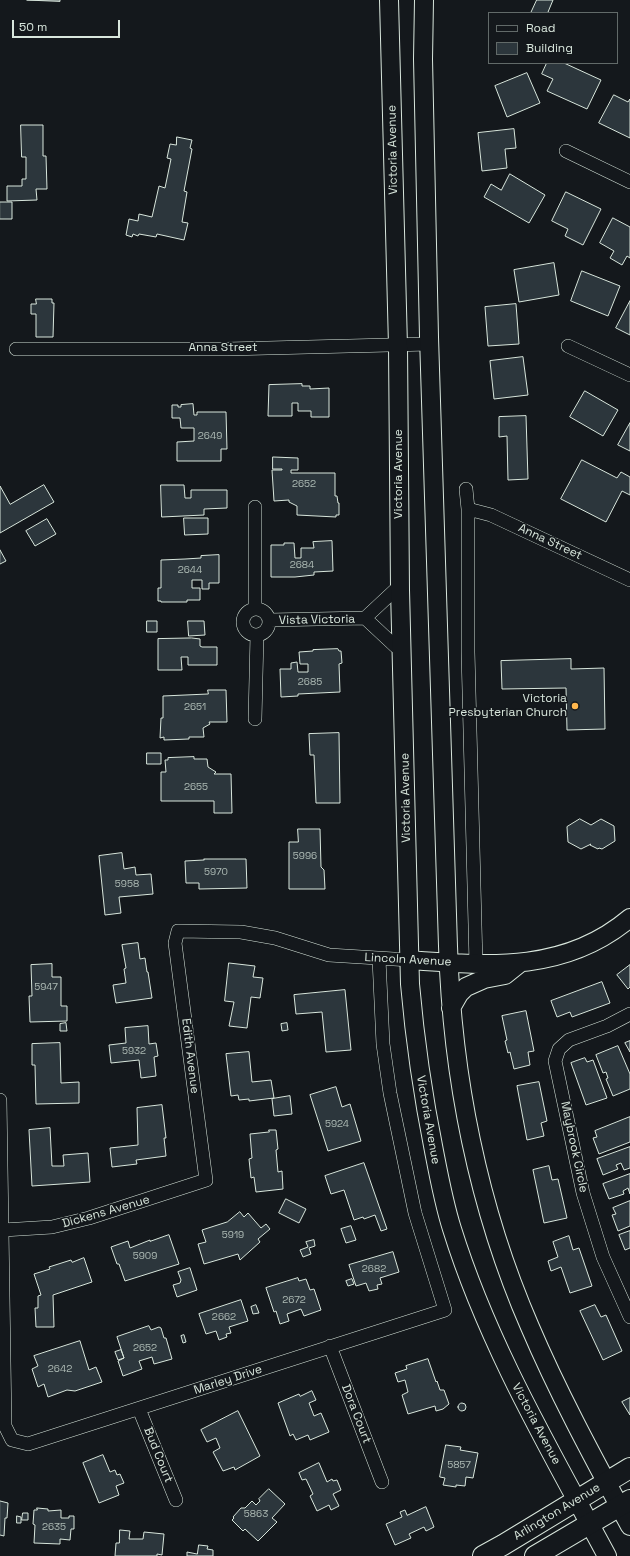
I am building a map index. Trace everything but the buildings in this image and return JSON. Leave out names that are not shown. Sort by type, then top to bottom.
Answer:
[{"type":"main road","name":"Victoria Avenue","points":[[389,0],[398,346],[400,590],[410,960],[415,1039],[423,1100],[441,1188],[452,1228],[486,1320],[520,1394],[607,1556]]},
{"type":"main road","points":[[424,0],[423,59],[430,344],[448,962],[451,1008],[458,1068],[470,1136],[485,1199],[503,1257],[529,1326],[552,1376],[606,1482],[625,1503],[630,1526]]},
{"type":"main road","name":"Lincoln Avenue","points":[[410,960],[476,964],[520,963],[541,960],[583,948],[602,938],[630,918]]},
{"type":"main road","points":[[451,1008],[459,994],[466,987],[484,979],[505,975],[520,963]]},
{"type":"main road","name":"Arlington Avenue","points":[[483,1556],[630,1468]]},
{"type":"main road","points":[[535,1556],[625,1503]]},
{"type":"street","points":[[566,151],[630,182]]},
{"type":"street","name":"Anna Street","points":[[16,349],[227,349],[398,346],[430,344]]},
{"type":"street","points":[[568,346],[630,375]]},
{"type":"street","points":[[466,489],[468,509],[468,652],[476,964]]},
{"type":"street","points":[[254,608],[255,507]]},
{"type":"street","name":"Anna Street","points":[[468,509],[491,515],[630,580]]},
{"type":"street","name":"Vista Victoria","points":[[270,620],[365,618],[394,591],[400,590]]},
{"type":"street","points":[[254,608],[265,611],[270,620],[266,630],[257,635],[247,632],[242,623],[245,613],[254,608]]},
{"type":"street","name":"Vista Victoria","points":[[365,618],[395,646],[402,648]]},
{"type":"street","points":[[255,719],[257,635]]},
{"type":"street","name":"Lincoln Avenue","points":[[178,931],[241,932],[275,938],[329,955],[410,960]]},
{"type":"street","name":"Edith Avenue","points":[[178,931],[175,943],[206,1180]]},
{"type":"street","name":"Marley Drive","points":[[3,1230],[5,1426],[12,1440],[28,1444],[445,1310],[415,1212],[390,1093],[383,1044],[379,959]]},
{"type":"street","name":"Maybrook Circle","points":[[630,1014],[606,1026],[569,1040],[559,1049],[555,1061],[583,1193],[603,1257],[630,1317]]},
{"type":"street","points":[[0,1100],[3,1230]]},
{"type":"street","name":"Dickens Avenue","points":[[3,1230],[52,1227],[90,1218],[206,1180]]},
{"type":"street","name":"Dora Court","points":[[330,1346],[382,1482]]},
{"type":"street","name":"Bud Court","points":[[139,1409],[176,1500]]},
{"type":"place","name":"Victoria Presbyterian Church","points":[[575,706]]}]
